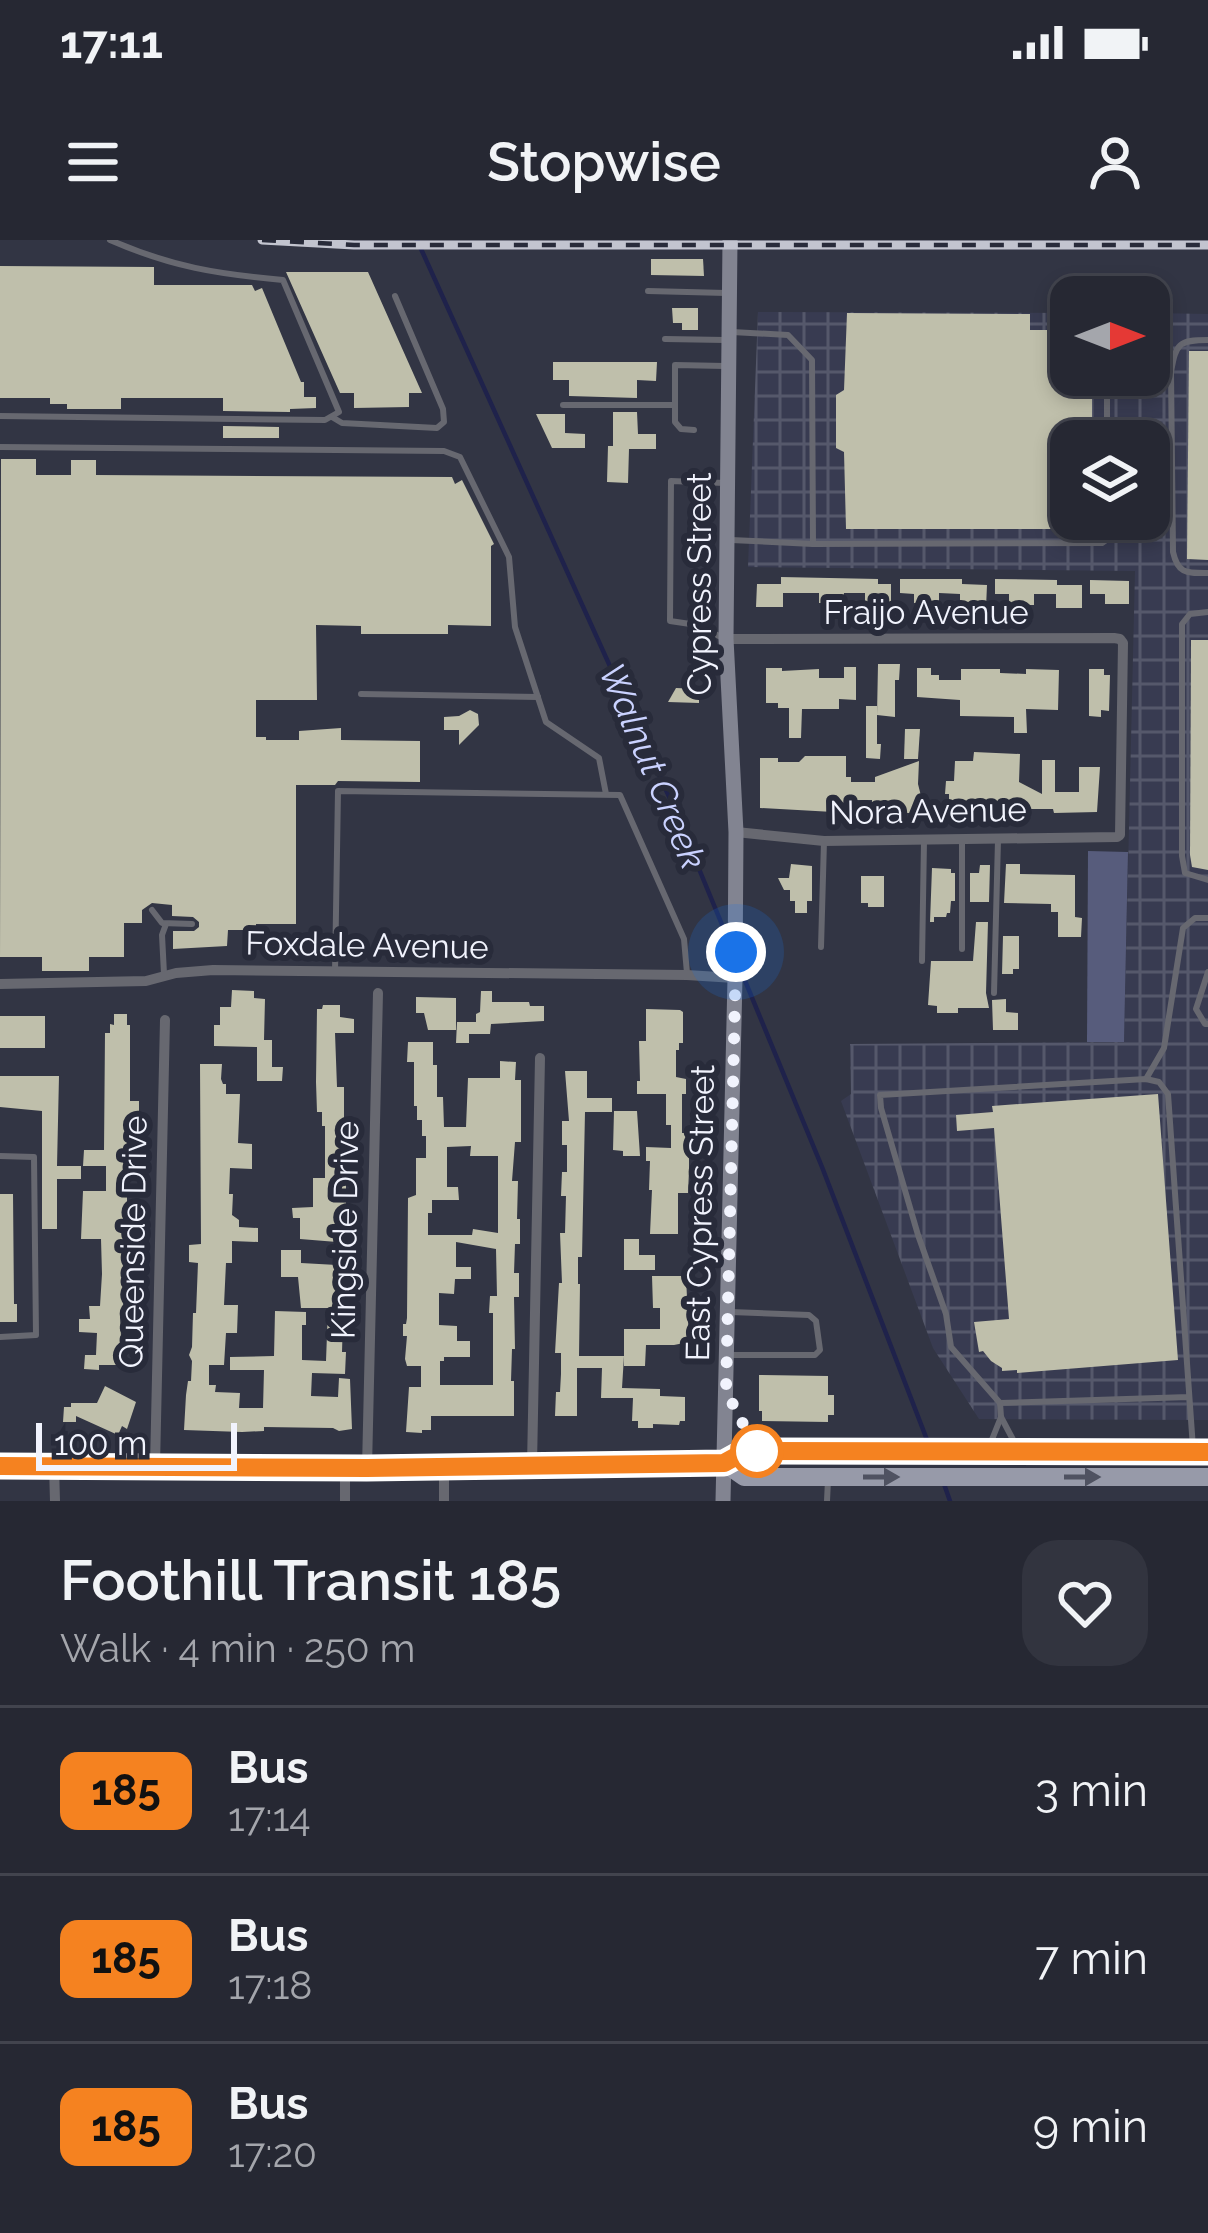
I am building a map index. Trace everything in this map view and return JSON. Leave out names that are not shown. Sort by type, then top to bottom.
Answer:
[{"type":"main road","points":[[0,1466],[367,1468],[724,1463],[744,1452],[1201,1452]]},
{"type":"main road","points":[[724,1463],[743,1477],[1208,1478]]},
{"type":"street","name":"Cypress Street","points":[[730,240],[726,639],[736,926]]},
{"type":"street","name":"Fraijo Avenue","points":[[726,639],[1120,639],[1120,836]]},
{"type":"street","name":"Nora Avenue","points":[[736,832],[824,841],[1120,836]]},
{"type":"street","name":"East Cypress Street","points":[[723,1501],[736,926]]},
{"type":"street","name":"Foxdale Avenue","points":[[0,984],[146,981],[213,970],[687,975],[734,983]]},
{"type":"street","name":"Kingside Drive","points":[[367,1468],[378,993]]},
{"type":"street","name":"Queenside Drive","points":[[155,1466],[165,1020]]},
{"type":"street","points":[[532,1465],[540,1058]]},
{"type":"street","points":[[54,1465],[55,1501]]},
{"type":"street","points":[[444,1467],[444,1501]]},
{"type":"street","points":[[345,1468],[345,1501]]},
{"type":"lane","points":[[0,416],[325,420],[339,412],[283,280],[213,273],[149,257],[110,240]]},
{"type":"lane","points":[[648,291],[729,293]]},
{"type":"lane","points":[[332,417],[342,423],[437,428],[444,422],[443,409],[394,296]]},
{"type":"lane","points":[[665,339],[788,335],[812,360],[812,544]]},
{"type":"lane","points":[[1208,340],[1181,344],[1175,350],[1171,372],[1173,552],[1182,571],[1208,573]]},
{"type":"lane","points":[[694,430],[678,427],[675,365],[729,366]]},
{"type":"lane","points":[[563,405],[675,405]]},
{"type":"lane","points":[[0,448],[444,451],[460,458],[509,557],[515,627],[546,722],[599,758],[606,794]]},
{"type":"lane","points":[[726,639],[670,621],[669,531],[671,481],[728,483]]},
{"type":"lane","points":[[727,541],[1106,540]]},
{"type":"lane","points":[[1208,612],[1190,614],[1182,624],[1182,856],[1185,873],[1208,880]]},
{"type":"lane","points":[[361,694],[538,697]]},
{"type":"lane","points":[[335,972],[338,790],[620,795],[684,939],[687,975]]},
{"type":"lane","points":[[994,993],[998,837]]},
{"type":"lane","points":[[922,962],[925,838]]},
{"type":"lane","points":[[962,838],[962,949]]},
{"type":"lane","points":[[821,947],[824,841]]},
{"type":"lane","points":[[152,910],[166,924],[192,924]]},
{"type":"lane","points":[[1146,1079],[1164,1048],[1183,928],[1195,918],[1208,918]]},
{"type":"lane","points":[[164,976],[166,924]]},
{"type":"lane","points":[[1208,972],[1196,1010],[1208,1024]]},
{"type":"lane","points":[[988,1451],[1001,1417],[1000,1403],[951,1347],[946,1314],[918,1235],[880,1095],[1146,1079],[1159,1082],[1168,1094],[1189,1397],[1201,1452]]},
{"type":"lane","points":[[0,1156],[34,1157],[35,1336],[0,1337]]},
{"type":"lane","points":[[727,1354],[815,1355],[820,1349],[816,1321],[809,1315],[728,1312]]},
{"type":"lane","points":[[1000,1403],[1189,1397]]},
{"type":"lane","points":[[1001,1417],[1020,1451]]},
{"type":"lane","points":[[827,1501],[829,1477]]},
{"type":"shaded area","points":[[758,312],[1050,313],[1050,396],[1170,396],[1170,313],[1208,314],[1208,1420],[979,1419],[933,1348],[841,1101],[851,1094],[850,1044],[1124,1042],[1135,571],[748,567]]},
{"type":"shaded area","points":[[1088,851],[1128,852],[1124,1042],[1087,1042]]},
{"type":"building","points":[[651,259],[703,259],[704,276],[651,275]]},
{"type":"building","points":[[0,266],[154,267],[154,285],[262,288],[304,382],[304,397],[316,397],[316,408],[223,411],[223,398],[121,398],[121,409],[67,409],[67,404],[50,404],[50,398],[0,398]]},
{"type":"building","points":[[286,272],[368,272],[422,393],[409,393],[409,407],[354,408],[354,393],[340,393]]},
{"type":"building","points":[[672,308],[698,308],[698,330],[682,330],[682,323],[673,323]]},
{"type":"building","points":[[847,313],[1030,314],[1030,330],[1050,330],[1050,396],[1092,396],[1092,420],[1050,420],[1050,529],[846,529],[844,452],[836,448],[836,395],[844,390]]},
{"type":"building","points":[[1189,351],[1208,351],[1208,560],[1187,559]]},
{"type":"building","points":[[553,362],[657,362],[656,381],[637,380],[637,398],[569,396],[569,380],[553,380]]},
{"type":"building","points":[[613,412],[637,412],[638,434],[656,434],[656,449],[629,449],[628,483],[607,482]]},
{"type":"building","points":[[536,414],[565,414],[565,433],[585,434],[585,448],[552,448]]},
{"type":"building","points":[[223,426],[279,427],[279,438],[223,438]]},
{"type":"building","points":[[1,459],[36,459],[36,475],[71,475],[71,460],[96,460],[96,475],[452,477],[455,484],[462,480],[494,544],[491,626],[448,625],[448,634],[361,634],[361,626],[316,625],[317,700],[256,700],[256,737],[266,740],[299,740],[299,731],[341,728],[341,740],[420,741],[420,782],[296,785],[296,924],[256,924],[256,930],[228,930],[227,946],[173,949],[173,931],[194,931],[199,922],[172,916],[172,905],[152,903],[142,910],[142,923],[124,923],[124,957],[89,957],[89,971],[42,971],[42,957],[0,957]]},
{"type":"building","points":[[781,577],[878,579],[878,584],[891,584],[891,607],[865,607],[865,593],[844,593],[843,603],[819,603],[819,593],[783,593],[783,607],[756,607],[757,584],[781,584]]},
{"type":"building","points":[[900,579],[962,579],[962,584],[987,585],[986,608],[960,608],[960,594],[939,593],[939,604],[914,603],[914,594],[900,593]]},
{"type":"building","points":[[995,579],[1082,585],[1082,608],[1056,608],[1056,594],[1034,594],[1034,605],[1009,604],[1009,594],[995,594]]},
{"type":"building","points":[[1090,580],[1129,581],[1129,604],[1105,604],[1105,594],[1090,594]]},
{"type":"building","points":[[1191,640],[1208,640],[1208,870],[1192,867],[1190,855]]},
{"type":"building","points":[[878,664],[900,664],[895,717],[877,715]]},
{"type":"building","points":[[844,667],[856,667],[856,700],[839,699],[839,709],[802,709],[801,738],[789,738],[789,708],[766,703],[766,668],[819,669],[819,678],[844,678]]},
{"type":"building","points":[[917,668],[931,668],[931,675],[939,675],[939,680],[961,680],[961,669],[1026,674],[1026,669],[1059,670],[1058,710],[1026,709],[1027,733],[1014,733],[1014,717],[960,716],[960,700],[917,697]]},
{"type":"building","points":[[1089,669],[1104,669],[1104,675],[1110,675],[1109,711],[1101,710],[1101,717],[1089,716]]},
{"type":"building","points":[[676,688],[699,689],[699,703],[668,702]]},
{"type":"building","points":[[866,706],[877,706],[880,759],[866,758]]},
{"type":"building","points":[[470,710],[478,714],[479,725],[459,745],[459,730],[444,730],[444,717]]},
{"type":"building","points":[[905,729],[920,729],[918,759],[904,759]]},
{"type":"building","points":[[974,752],[1020,754],[1019,782],[1042,794],[1042,760],[1055,760],[1055,792],[1079,792],[1079,767],[1100,767],[1097,812],[953,813],[953,801],[945,794],[946,781],[954,781],[955,761],[973,761]]},
{"type":"building","points":[[805,756],[846,756],[846,777],[851,782],[875,782],[875,777],[919,761],[918,784],[921,796],[928,796],[928,813],[883,813],[883,808],[872,808],[872,800],[851,800],[851,813],[760,808],[760,758],[799,762]]},
{"type":"building","points":[[791,864],[812,866],[812,901],[807,901],[807,913],[795,913],[790,890],[784,890],[778,878],[789,878]]},
{"type":"building","points":[[1006,864],[1020,864],[1020,874],[1075,875],[1075,917],[1082,918],[1081,937],[1058,937],[1058,912],[1051,912],[1051,904],[1004,903]]},
{"type":"building","points":[[980,865],[990,865],[989,902],[970,902],[970,873],[979,873]]},
{"type":"building","points":[[932,868],[955,873],[955,901],[946,917],[930,922]]},
{"type":"building","points":[[861,876],[884,876],[884,907],[861,903]]},
{"type":"building","points":[[976,922],[988,922],[989,1008],[937,1013],[937,1006],[928,1005],[931,961],[973,961]]},
{"type":"building","points":[[1003,936],[1019,936],[1019,969],[1013,969],[1013,974],[1002,974]]},
{"type":"building","points":[[232,990],[254,991],[254,998],[265,999],[264,1040],[272,1040],[272,1067],[283,1067],[282,1081],[257,1081],[257,1047],[214,1046],[214,1025],[220,1025],[220,1007],[231,1007]]},
{"type":"building","points":[[481,991],[492,991],[492,1002],[544,1006],[544,1021],[491,1024],[490,1034],[469,1034],[469,1043],[456,1043],[457,1022],[476,1022]]},
{"type":"building","points":[[416,997],[456,998],[456,1030],[428,1030],[424,1013],[416,1013]]},
{"type":"building","points":[[1006,999],[1006,1012],[1018,1013],[1018,1030],[993,1030],[992,1000]]},
{"type":"building","points":[[340,1005],[340,1017],[354,1019],[354,1033],[335,1033],[337,1087],[344,1087],[344,1127],[348,1127],[350,1142],[346,1229],[343,1236],[337,1235],[337,1242],[300,1239],[300,1218],[293,1218],[292,1208],[313,1207],[313,1178],[325,1178],[325,1126],[322,1112],[317,1112],[316,1082],[317,1009]]},
{"type":"building","points":[[646,1009],[683,1012],[676,1077],[686,1079],[682,1133],[689,1133],[689,1171],[688,1193],[678,1193],[678,1234],[650,1234],[652,1190],[646,1147],[671,1148],[671,1125],[666,1125],[666,1094],[637,1094]]},
{"type":"building","points":[[114,1014],[127,1014],[130,1025],[130,1101],[139,1101],[139,1118],[127,1118],[127,1152],[134,1152],[134,1176],[127,1176],[127,1213],[132,1219],[128,1300],[123,1300],[124,1317],[120,1317],[126,1359],[124,1365],[99,1365],[99,1370],[84,1369],[85,1355],[96,1355],[97,1333],[79,1332],[79,1319],[90,1319],[89,1306],[100,1306],[101,1239],[81,1239],[83,1191],[106,1191],[106,1166],[83,1166],[84,1150],[104,1150],[105,1033],[114,1025]]},
{"type":"building","points":[[0,1016],[45,1016],[45,1048],[0,1048]]},
{"type":"building","points":[[408,1042],[433,1042],[444,1127],[466,1127],[468,1078],[500,1078],[500,1061],[516,1062],[515,1080],[521,1080],[521,1142],[515,1142],[512,1181],[518,1181],[520,1219],[514,1273],[519,1273],[519,1297],[514,1297],[514,1416],[431,1416],[431,1430],[422,1433],[406,1432],[409,1387],[421,1387],[421,1366],[407,1366],[403,1324],[407,1318],[408,1198],[416,1195],[416,1158],[426,1158],[426,1136],[422,1136],[422,1120],[417,1120],[414,1106],[414,1062],[407,1062]],"holes":[[[471,1146],[470,1156],[498,1156],[498,1233],[473,1229],[472,1235],[428,1235],[432,1200],[459,1200],[458,1187],[447,1187],[447,1147]],[[456,1242],[496,1249],[497,1296],[490,1296],[489,1313],[493,1313],[493,1385],[440,1385],[444,1357],[470,1357],[470,1341],[457,1341],[457,1326],[439,1325],[439,1293],[454,1294],[455,1279],[471,1279],[471,1267],[456,1267]]]},
{"type":"building","points":[[200,1064],[222,1064],[226,1094],[240,1094],[238,1143],[252,1144],[252,1169],[230,1168],[229,1194],[233,1194],[232,1215],[239,1227],[258,1228],[258,1242],[232,1241],[224,1305],[238,1305],[237,1333],[226,1333],[224,1365],[209,1365],[209,1385],[216,1385],[215,1392],[240,1393],[239,1408],[263,1408],[264,1370],[230,1370],[230,1357],[274,1356],[275,1311],[306,1312],[302,1360],[326,1361],[328,1308],[301,1308],[298,1277],[281,1277],[281,1250],[301,1250],[301,1263],[337,1265],[337,1282],[344,1282],[345,1374],[312,1373],[311,1396],[338,1397],[339,1378],[350,1379],[352,1429],[184,1430],[198,1263],[189,1262],[189,1245],[201,1244]]},
{"type":"building","points":[[565,1071],[587,1071],[587,1098],[612,1098],[612,1112],[585,1112],[579,1356],[624,1356],[622,1388],[660,1389],[660,1396],[685,1397],[685,1421],[679,1425],[638,1428],[638,1421],[632,1421],[633,1398],[601,1398],[602,1368],[577,1368],[577,1416],[555,1416],[561,1374],[561,1353],[555,1353],[562,1283],[560,1233],[565,1233],[562,1172],[567,1172],[562,1121],[569,1121]]},
{"type":"building","points":[[0,1076],[59,1076],[57,1166],[81,1166],[81,1179],[57,1179],[57,1229],[42,1229],[42,1111],[0,1107]]},
{"type":"building","points":[[1158,1094],[1178,1360],[1002,1371],[979,1352],[974,1322],[1009,1319],[994,1128],[957,1131],[956,1115],[993,1112],[992,1106]]},
{"type":"building","points":[[614,1111],[637,1111],[640,1156],[623,1156],[623,1151],[613,1150]]},
{"type":"building","points":[[0,1194],[13,1194],[17,1322],[0,1322]]},
{"type":"building","points":[[624,1239],[639,1239],[639,1255],[655,1255],[655,1270],[624,1270]]},
{"type":"building","points":[[652,1276],[686,1276],[689,1342],[646,1345],[645,1366],[624,1366],[624,1329],[660,1329],[660,1308],[653,1308]]},
{"type":"building","points":[[759,1375],[828,1376],[834,1415],[828,1415],[828,1422],[762,1421]]},
{"type":"building","points":[[105,1386],[136,1402],[127,1429],[122,1426],[118,1435],[76,1416],[76,1422],[63,1422],[64,1407],[97,1403]]},
{"type":"waterway","name":"Walnut Creek","points":[[417,240],[671,801],[730,944]]},
{"type":"waterway","name":"Walnut Creek","points":[[741,971],[929,1445]]},
{"type":"waterway","name":"Walnut Creek","points":[[944,1484],[950,1501]]},
{"type":"railway","points":[[262,240],[354,245],[1208,245]]},
{"type":"bus line","name":"185","points":[[0,1466],[724,1463],[754,1451],[1208,1452]]},
{"type":"route","points":[[736,952],[726,1391],[757,1451]]}]
